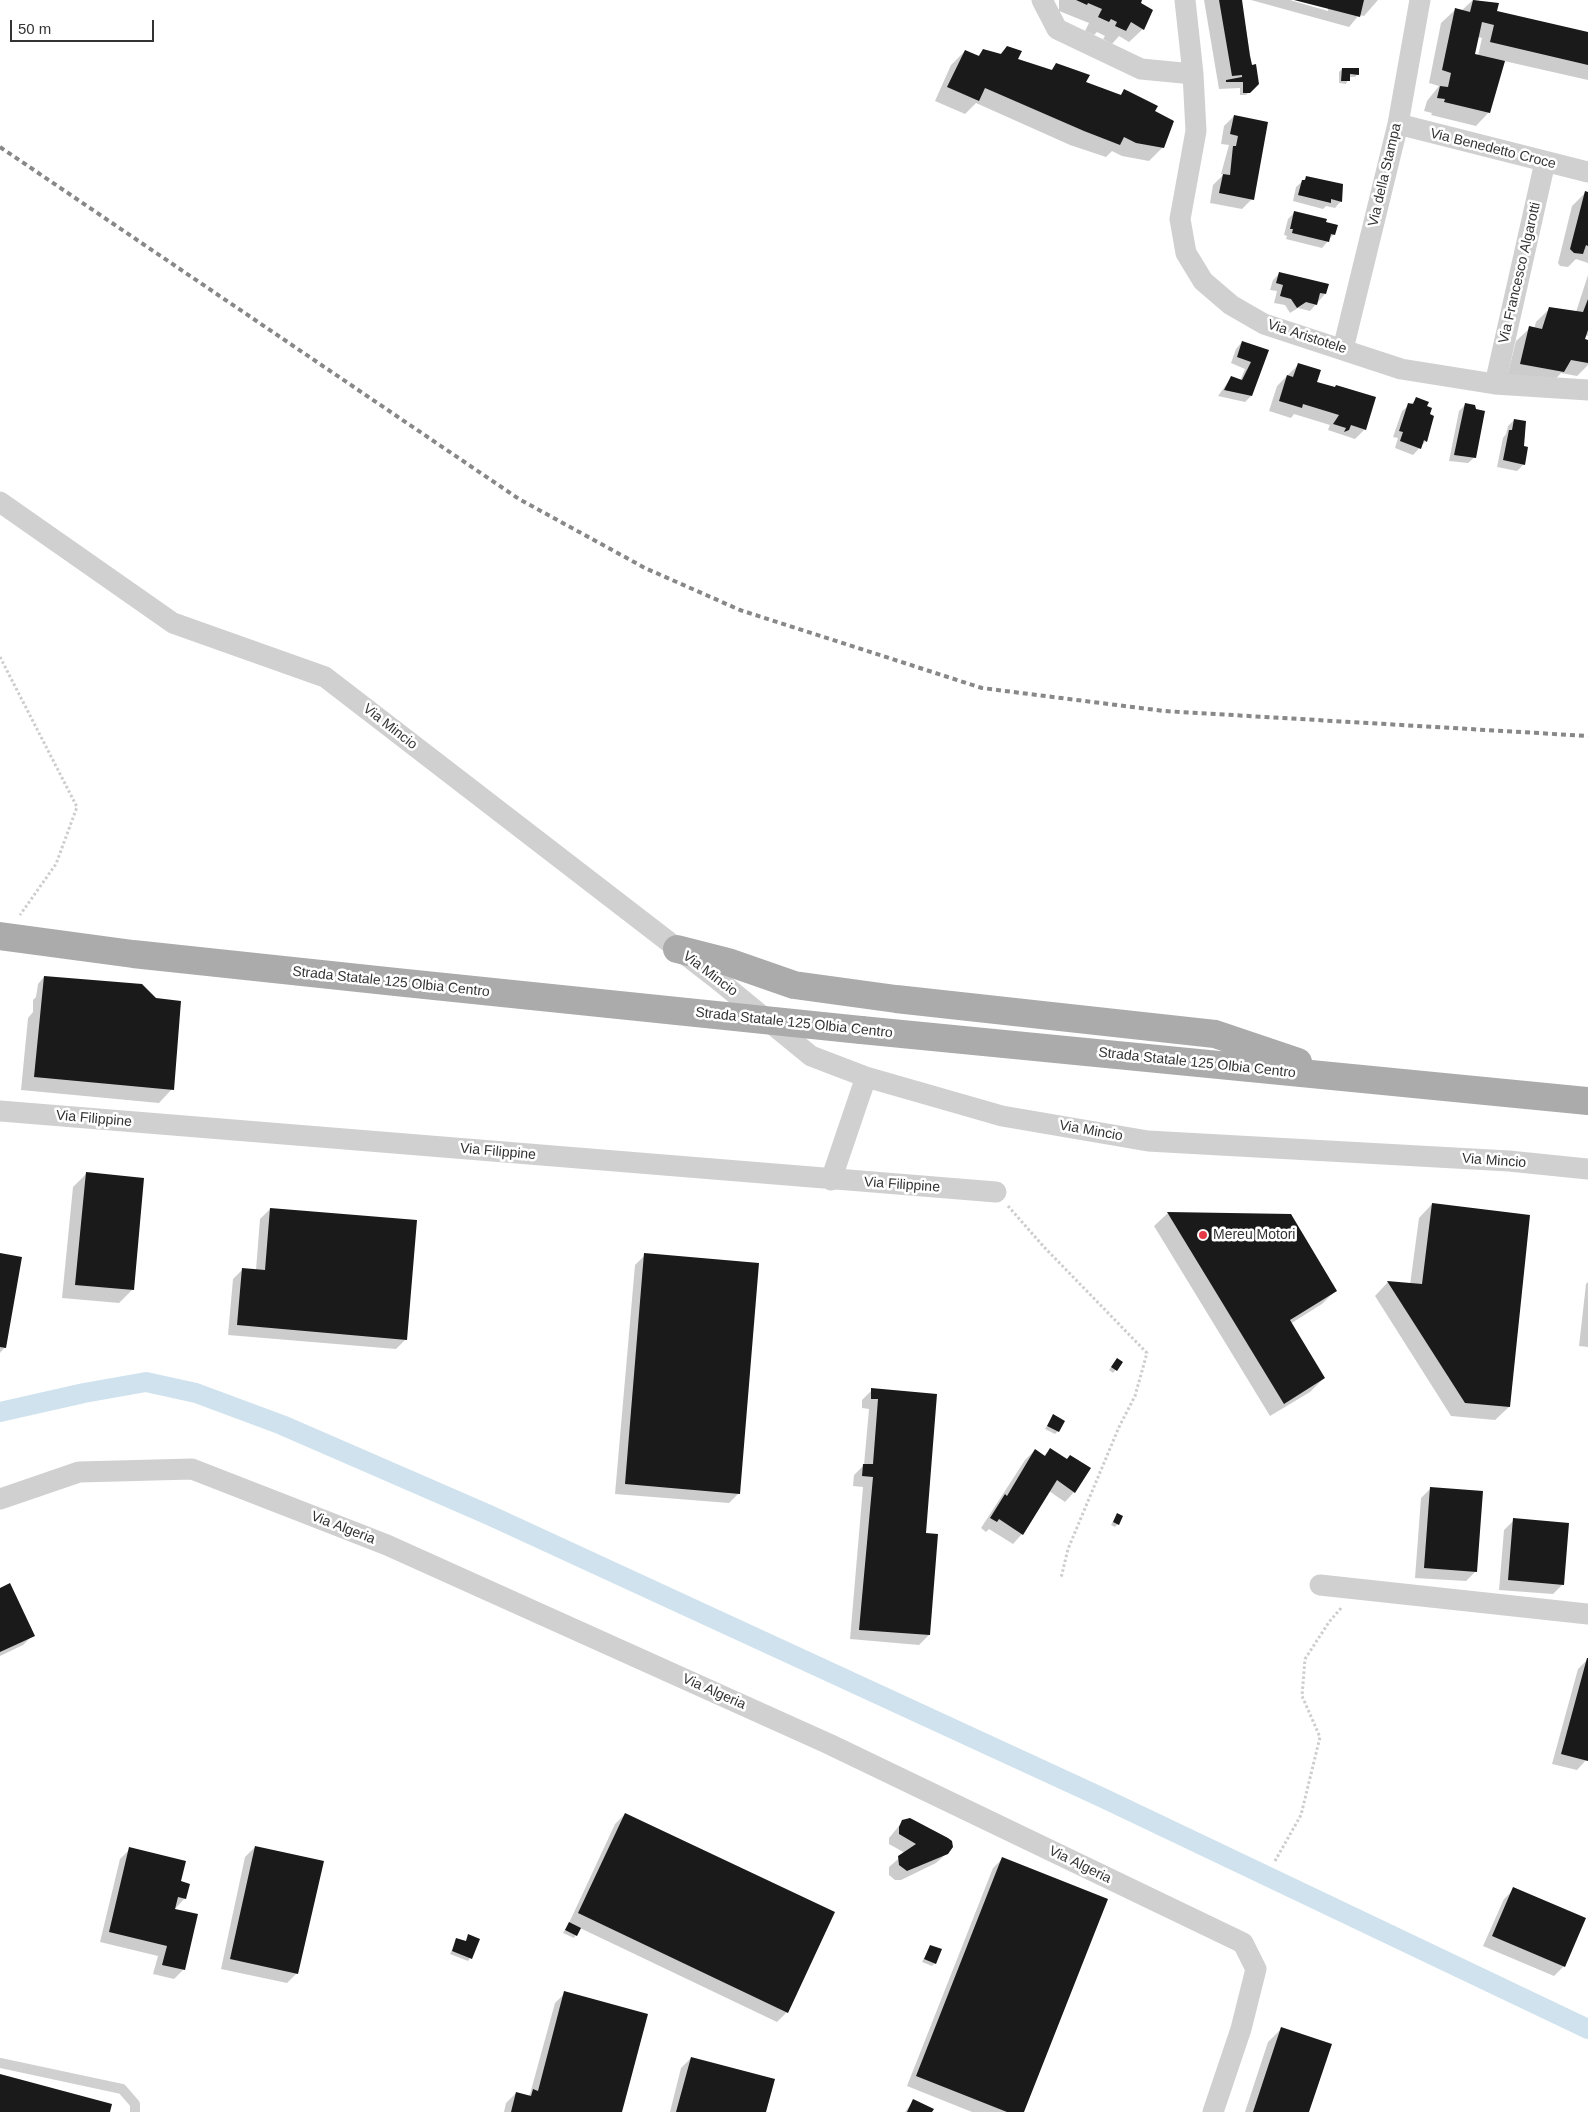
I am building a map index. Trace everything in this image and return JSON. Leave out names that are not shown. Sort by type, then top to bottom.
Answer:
[{"type":"main road","name":"Strada Statale 125 Olbia Centro","points":[[9,927],[299,972],[861,1030],[1588,1101]]},
{"type":"main road","points":[[677,949],[728,962],[794,985],[896,999],[1215,1034],[1342,1077]]},
{"type":"street","points":[[1042,0],[1057,29],[1065,33],[1141,69],[1193,74]]},
{"type":"street","name":"Via Aristotele","points":[[1185,0],[1193,74],[1196,132],[1180,219],[1186,253],[1203,281],[1231,305],[1264,324],[1401,368],[1495,384],[1588,390]]},
{"type":"street","name":"Via della Stampa","points":[[1343,349],[1398,124],[1420,0]]},
{"type":"street","name":"Via Benedetto Croce","points":[[1398,124],[1588,172]]},
{"type":"street","name":"Via Francesco Algarotti","points":[[1495,384],[1545,162]]},
{"type":"street","name":"Via Mincio","points":[[0,502],[173,623],[325,677],[717,979],[811,1056],[866,1076],[1002,1116],[1148,1141],[1509,1161],[1588,1169]]},
{"type":"street","points":[[831,1180],[866,1076]]},
{"type":"street","name":"Via Filippine","points":[[0,1111],[996,1192]]},
{"type":"street","name":"Via Algeria","points":[[0,1499],[79,1472],[192,1469],[387,1545],[829,1744],[1243,1943],[1256,1968],[1241,2029],[1213,2112]]},
{"type":"street","points":[[1320,1585],[1588,1614]]},
{"type":"lane","points":[[0,2063],[122,2089],[135,2104],[135,2112]]},
{"type":"path","points":[[0,657],[77,807],[56,864],[9,927]]},
{"type":"path","points":[[996,1192],[1044,1247],[1147,1353],[1135,1396],[1119,1427],[1068,1549],[1061,1578]]},
{"type":"path","points":[[1275,1861],[1301,1815],[1320,1737],[1302,1696],[1304,1660],[1329,1622],[1357,1589]]},
{"type":"building","points":[[1076,0],[1142,0],[1141,3],[1153,10],[1144,30],[1131,22],[1126,31],[1115,26],[1117,22],[1111,19],[1109,22],[1098,17],[1102,9]]},
{"type":"building","points":[[1219,0],[1242,0],[1250,56],[1252,65],[1256,64],[1259,84],[1250,93],[1243,93],[1243,82],[1226,82],[1226,80],[1242,77],[1242,75],[1232,76]]},
{"type":"building","points":[[1294,0],[1364,0],[1360,17]]},
{"type":"building","points":[[1473,0],[1499,3],[1497,11],[1588,32],[1588,65],[1490,42],[1494,25],[1482,22],[1475,54],[1505,61],[1490,113],[1444,102],[1445,99],[1437,98],[1440,86],[1448,87],[1451,73],[1442,70],[1455,8],[1470,12]]},
{"type":"building","points":[[1007,46],[1022,51],[1018,59],[1052,70],[1056,63],[1090,75],[1086,82],[1121,95],[1124,89],[1158,106],[1155,111],[1174,121],[1164,148],[1136,143],[1124,137],[1120,145],[985,88],[979,101],[947,87],[965,50],[979,56],[983,49],[1001,54]]},
{"type":"building","points":[[1342,68],[1359,68],[1359,75],[1350,74],[1350,81],[1341,81]]},
{"type":"building","points":[[1234,115],[1268,122],[1254,200],[1219,193],[1223,174],[1230,175],[1233,146],[1236,146],[1238,136],[1230,134]]},
{"type":"building","points":[[1306,176],[1343,184],[1342,202],[1331,199],[1331,203],[1298,195],[1302,180],[1305,180]]},
{"type":"building","points":[[1585,191],[1588,192],[1588,246],[1586,245],[1583,254],[1574,253],[1570,249]]},
{"type":"building","points":[[1294,211],[1327,219],[1326,222],[1338,225],[1335,235],[1331,234],[1329,242],[1292,233],[1293,229],[1290,229]]},
{"type":"building","points":[[1279,272],[1329,284],[1326,294],[1320,293],[1317,305],[1306,302],[1297,308],[1291,299],[1280,296],[1283,285],[1276,283]]},
{"type":"building","points":[[1588,299],[1588,330],[1585,339],[1588,340],[1588,363],[1571,360],[1564,372],[1520,364],[1529,326],[1542,329],[1549,307],[1583,312]]},
{"type":"building","points":[[1242,341],[1269,350],[1252,396],[1224,390],[1231,376],[1242,380],[1251,362],[1237,357]]},
{"type":"building","points":[[1298,363],[1321,370],[1317,382],[1335,387],[1336,385],[1376,397],[1366,430],[1351,425],[1349,430],[1344,432],[1346,428],[1333,424],[1339,415],[1303,404],[1302,408],[1279,401],[1287,375],[1293,377]]},
{"type":"building","points":[[1416,397],[1429,402],[1427,406],[1432,408],[1430,414],[1434,416],[1427,442],[1424,440],[1421,449],[1400,441],[1403,432],[1399,431],[1408,403],[1413,404]]},
{"type":"building","points":[[1465,403],[1475,405],[1476,409],[1485,411],[1476,458],[1454,455]]},
{"type":"building","points":[[1514,419],[1526,421],[1524,446],[1528,447],[1525,465],[1503,460],[1509,430],[1512,430]]},
{"type":"building","points":[[44,976],[142,984],[156,998],[181,1001],[174,1090],[34,1077]]},
{"type":"building","points":[[86,1172],[144,1178],[134,1290],[75,1285]]},
{"type":"building","points":[[1432,1203],[1530,1215],[1510,1407],[1465,1403],[1387,1281],[1422,1284]]},
{"type":"building","points":[[270,1208],[417,1220],[407,1340],[237,1325],[242,1268],[265,1270]]},
{"type":"building","points":[[1167,1212],[1291,1214],[1337,1291],[1290,1320],[1325,1378],[1284,1404]]},
{"type":"building","points":[[0,1253],[22,1257],[6,1348],[0,1347]]},
{"type":"building","points":[[644,1253],[759,1263],[740,1494],[625,1484]]},
{"type":"building","points":[[1117,1358],[1123,1362],[1117,1371],[1111,1367]]},
{"type":"building","points":[[871,1388],[937,1394],[926,1533],[938,1534],[930,1635],[859,1630],[873,1477],[862,1476],[863,1464],[873,1464],[878,1399],[871,1399]]},
{"type":"building","points":[[1053,1414],[1065,1421],[1059,1432],[1047,1426]]},
{"type":"building","points":[[1050,1448],[1067,1459],[1070,1455],[1091,1468],[1075,1493],[1057,1480],[1023,1535],[999,1519],[997,1522],[990,1518],[1005,1494],[1007,1496],[1035,1449],[1045,1456]]},
{"type":"building","points":[[1430,1487],[1483,1491],[1477,1572],[1424,1568]]},
{"type":"building","points":[[1117,1513],[1123,1516],[1119,1525],[1113,1522]]},
{"type":"building","points":[[1513,1518],[1569,1523],[1564,1585],[1508,1580]]},
{"type":"building","points":[[10,1583],[35,1636],[0,1652],[0,1588]]},
{"type":"building","points":[[1588,1658],[1588,1761],[1561,1754]]},
{"type":"building","points":[[625,1813],[835,1912],[788,2013],[578,1913]]},
{"type":"building","points":[[910,1818],[948,1838],[952,1841],[953,1847],[948,1854],[907,1871],[899,1865],[898,1856],[916,1844],[899,1834],[899,1827],[902,1820]]},
{"type":"building","points":[[255,1846],[324,1861],[298,1974],[230,1959]]},
{"type":"building","points":[[129,1847],[186,1861],[181,1881],[190,1884],[186,1899],[178,1897],[175,1909],[198,1914],[185,1970],[162,1965],[167,1946],[109,1932]]},
{"type":"building","points":[[1002,1857],[1108,1899],[1024,2112],[1007,2112],[916,2076]]},
{"type":"building","points":[[1513,1887],[1586,1918],[1565,1967],[1492,1936]]},
{"type":"building","points":[[569,1922],[581,1928],[577,1936],[565,1930]]},
{"type":"building","points":[[468,1934],[480,1939],[472,1959],[452,1951],[456,1938],[466,1941]]},
{"type":"building","points":[[930,1945],[942,1949],[936,1964],[924,1959]]},
{"type":"building","points":[[564,1991],[648,2014],[622,2112],[511,2112],[516,2092],[531,2096],[533,2089],[538,2091]]},
{"type":"building","points":[[1281,2027],[1332,2044],[1309,2112],[1253,2112]]},
{"type":"building","points":[[691,2057],[775,2079],[766,2112],[676,2112]]},
{"type":"building","points":[[0,2074],[112,2104],[110,2112],[0,2112]]},
{"type":"building","points":[[913,2099],[934,2109],[932,2112],[907,2112]]},
{"type":"waterway","points":[[0,1412],[84,1393],[146,1382],[196,1393],[282,1425],[489,1515],[1103,1798],[1588,2029]]},
{"type":"railway","points":[[0,147],[519,499],[645,568],[740,610],[982,688],[1164,711],[1588,736]]},
{"type":"place","name":"Mereu Motori","points":[[1203,1235]]}]
